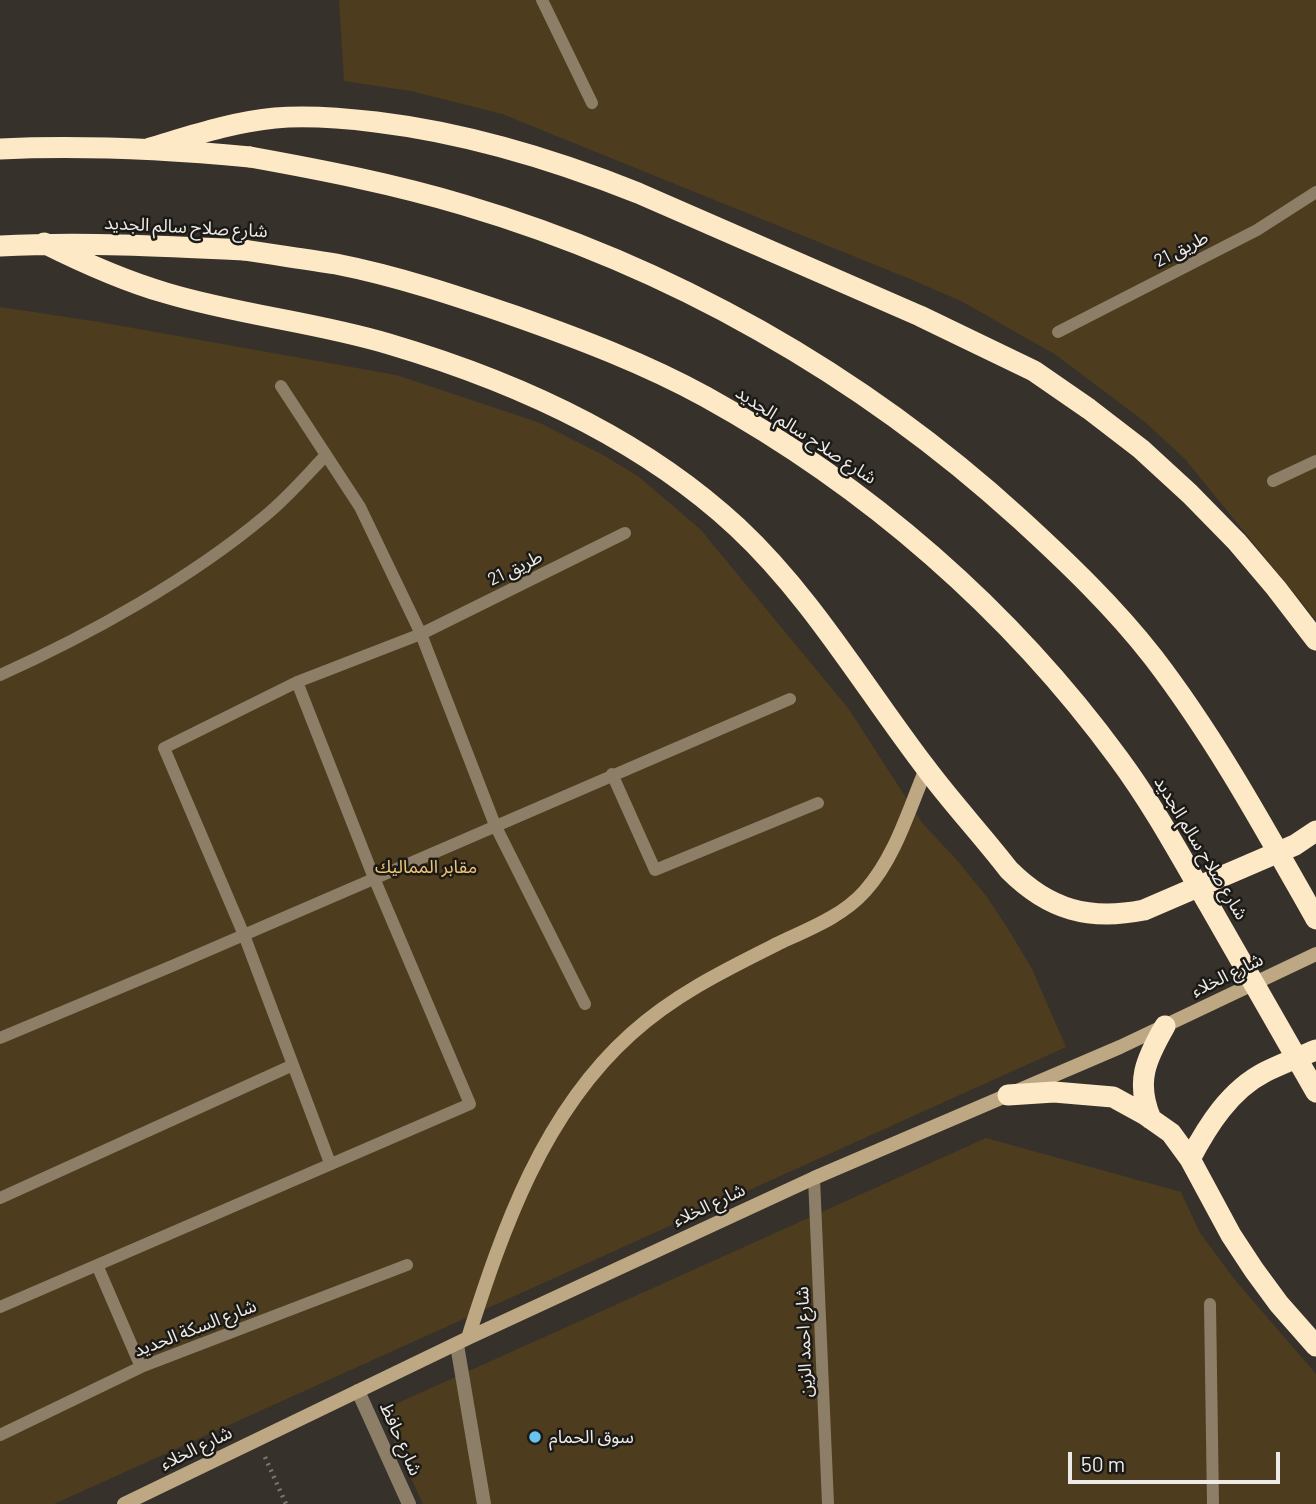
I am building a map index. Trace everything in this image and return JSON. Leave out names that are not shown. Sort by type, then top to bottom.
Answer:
[{"type":"highway","points":[[150,148],[222,127],[275,118],[342,118],[443,132],[493,144],[579,170],[638,193],[920,316],[1034,371],[1141,449],[1190,494],[1261,569],[1316,640]]},
{"type":"highway","points":[[0,149],[48,146],[150,148],[250,157],[322,170],[441,198],[530,226],[595,251],[721,309],[836,376],[890,413],[964,470],[1050,547],[1103,600],[1152,656],[1238,781],[1316,919]]},
{"type":"highway","points":[[44,243],[116,276],[168,294],[322,326],[389,344],[441,362],[515,390],[632,448],[704,498],[769,558],[822,623],[926,769],[1009,870],[1023,884],[1057,905],[1100,915],[1144,910],[1295,845],[1316,831]]},
{"type":"highway","name":"شارع صلاح سالم الجديد","points":[[0,246],[44,243],[144,244],[244,250],[339,265],[479,303],[555,330],[630,361],[703,396],[757,426],[859,496],[912,538],[962,582],[1053,677],[1093,725],[1154,810],[1316,1092]]},
{"type":"highway","points":[[1151,1119],[1144,1103],[1142,1080],[1148,1055],[1165,1026]]},
{"type":"highway","points":[[1190,1159],[1203,1133],[1220,1110],[1240,1090],[1264,1073],[1316,1050]]},
{"type":"highway","points":[[1008,1095],[1054,1092],[1113,1097],[1171,1133],[1190,1159],[1231,1235],[1254,1270],[1279,1304],[1316,1346]]},
{"type":"street","points":[[484,1504],[462,1341],[523,1189],[543,1147],[582,1087],[605,1059],[676,998],[700,982],[837,914],[863,894],[887,859],[926,769]]},
{"type":"street","name":"شارع الخلاء","points":[[124,1504],[462,1341],[814,1178],[1165,1026],[1316,954]]},
{"type":"street","name":"شارع حافظ","points":[[358,1391],[409,1504]]},
{"type":"lane","points":[[542,0],[592,103]]},
{"type":"lane","name":"طريق 21","points":[[1058,332],[1257,230],[1316,192]]},
{"type":"lane","points":[[281,386],[360,508],[421,634],[495,825],[584,1004]]},
{"type":"lane","points":[[0,675],[40,657],[212,558],[267,514],[325,456]]},
{"type":"lane","points":[[1273,481],[1316,461]]},
{"type":"lane","name":"طريق 21","points":[[244,934],[164,748],[297,681],[421,634],[625,533]]},
{"type":"lane","points":[[0,1307],[470,1104],[374,878],[297,681]]},
{"type":"lane","points":[[0,1038],[790,699]]},
{"type":"lane","points":[[612,774],[655,870],[818,803]]},
{"type":"lane","points":[[244,934],[330,1163]]},
{"type":"lane","points":[[0,1198],[293,1065]]},
{"type":"lane","name":"شارع احمد الزين","points":[[814,1178],[828,1504]]},
{"type":"lane","points":[[97,1265],[141,1367]]},
{"type":"lane","name":"شارع السكة الحديد","points":[[0,1435],[141,1367],[407,1265]]},
{"type":"lane","points":[[1210,1304],[1213,1504]]},
{"type":"path","points":[[257,1440],[286,1504]]},
{"type":"green space","points":[[339,0],[1316,0],[1316,620],[1185,459],[1145,422],[1056,355],[961,301],[502,114],[411,91],[344,81]]},
{"type":"green space","name":"مقابر المماليك","points":[[0,307],[396,375],[540,423],[605,456],[639,477],[700,529],[848,708],[923,824],[987,897],[1010,932],[1032,969],[1066,1047],[54,1504],[0,1504]]},
{"type":"green space","points":[[986,1138],[1181,1192],[1200,1233],[1235,1280],[1316,1374],[1316,1504],[423,1504],[380,1411]]},
{"type":"place","name":"سوق الحمام","points":[[535,1437]]}]
